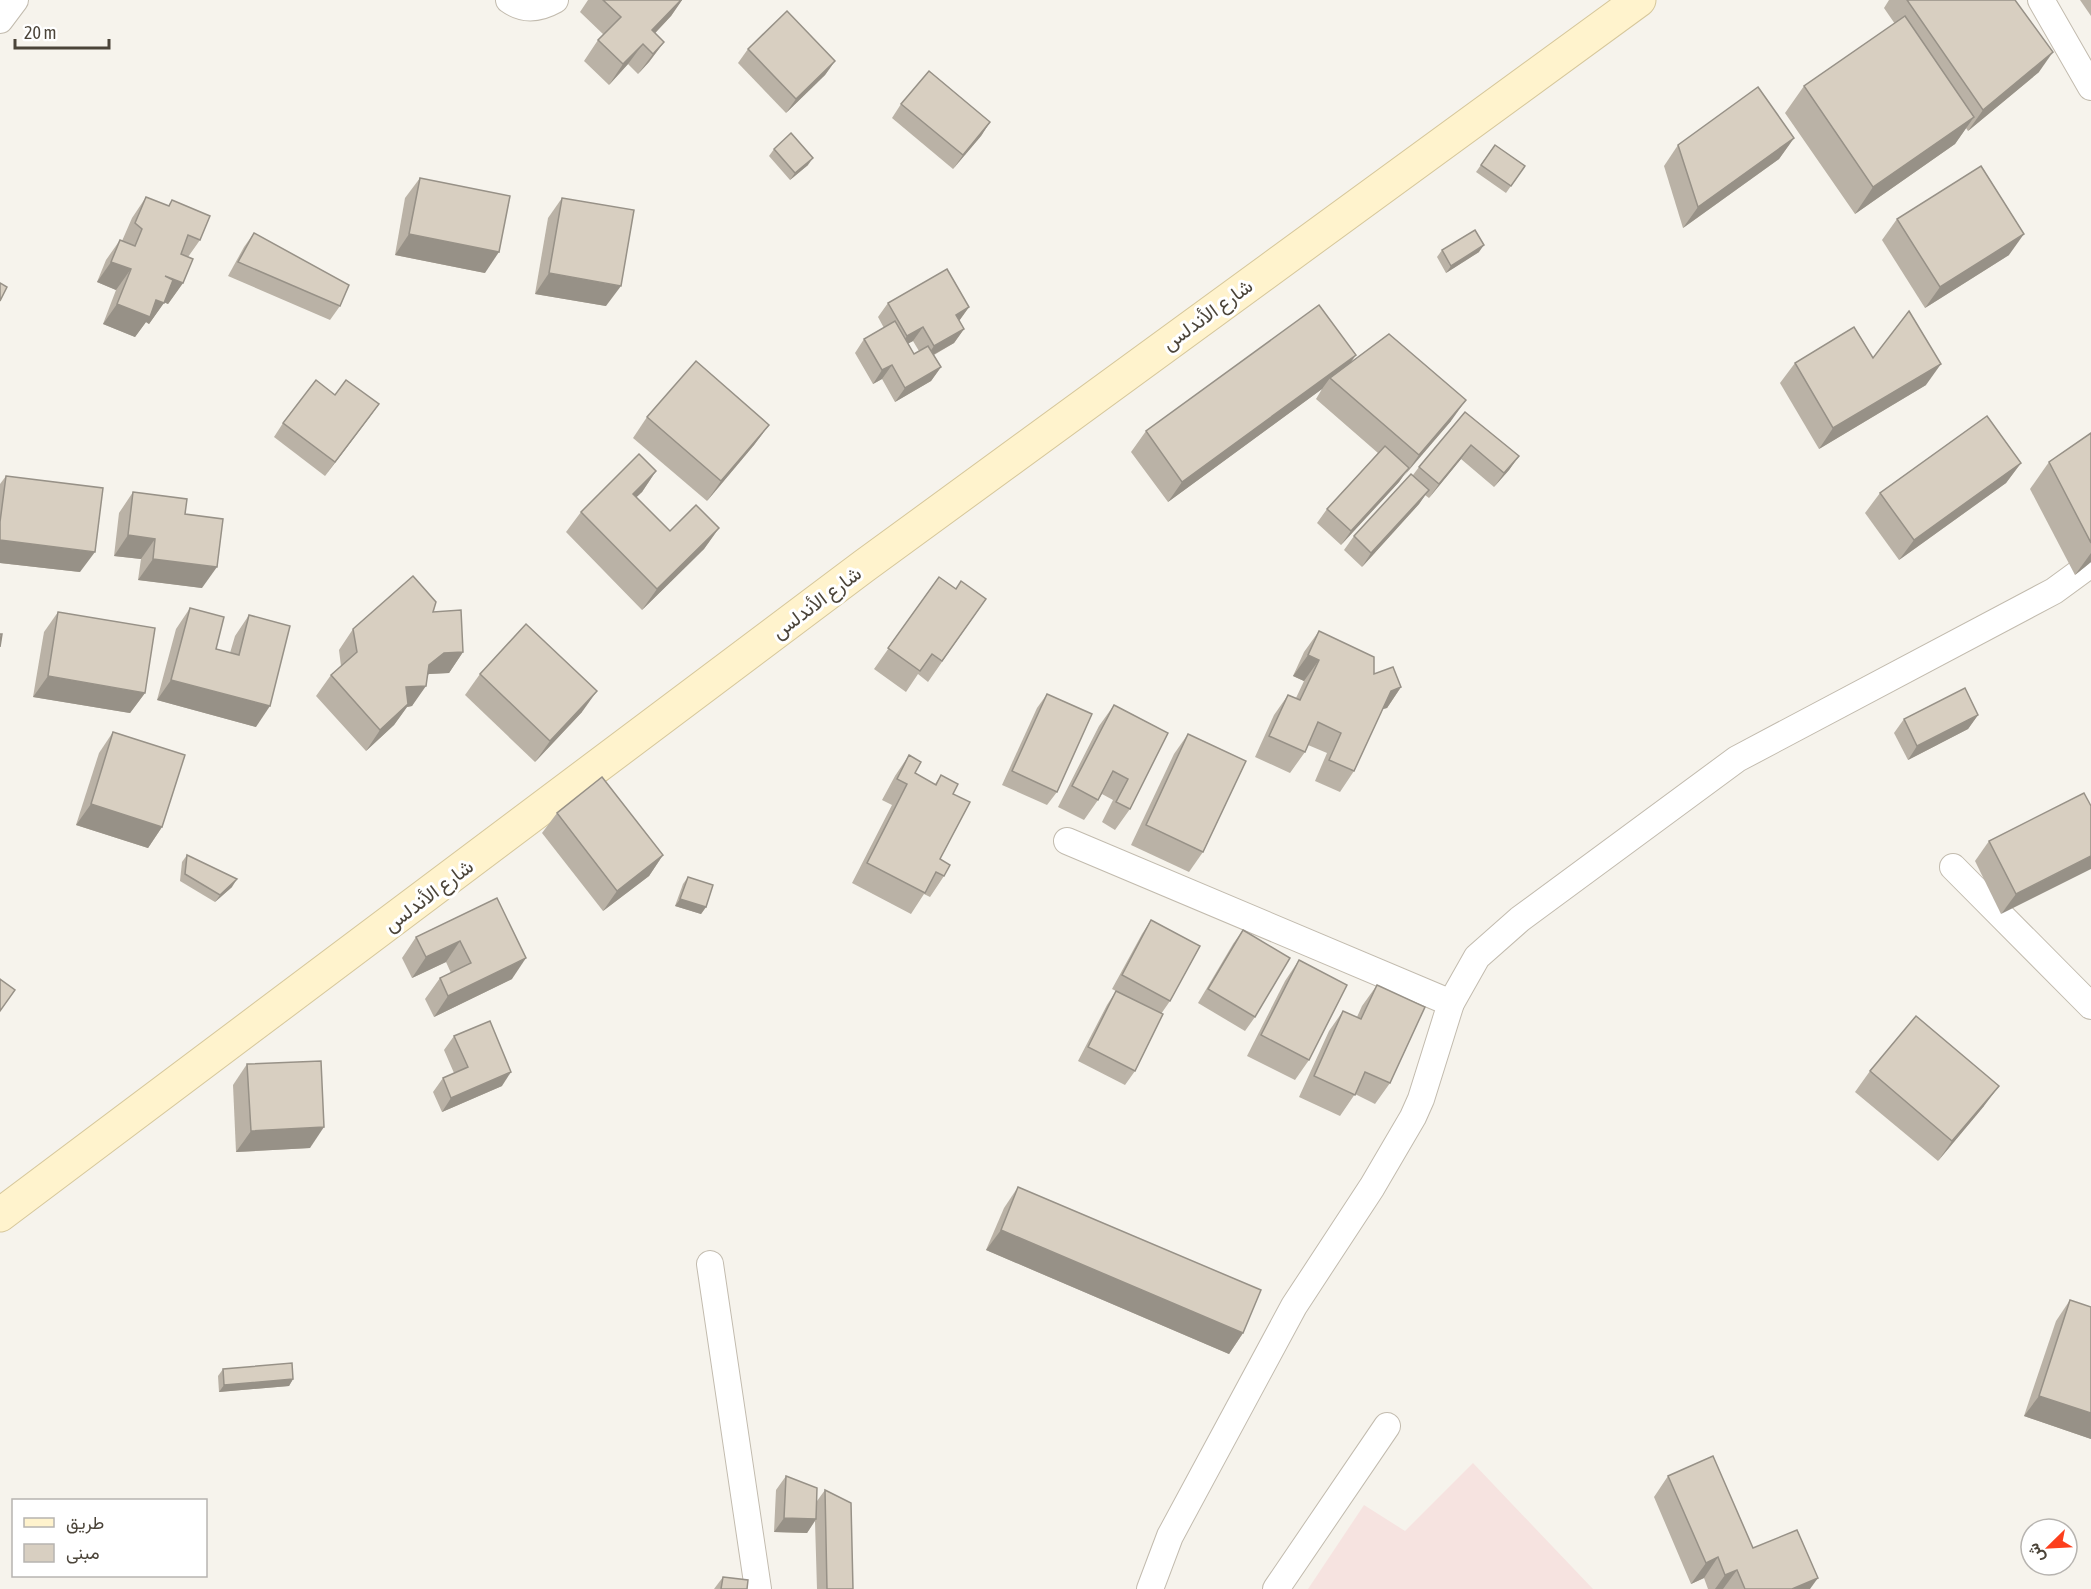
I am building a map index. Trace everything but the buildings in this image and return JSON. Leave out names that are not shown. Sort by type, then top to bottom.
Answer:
[{"type":"main road","name":"شارع الأندلس","points":[[0,1215],[864,566],[1640,0]]},
{"type":"street","points":[[0,20],[15,0]]},
{"type":"street","points":[[509,0],[518,6],[532,8],[544,6],[555,0]]},
{"type":"street","points":[[2041,0],[2091,87]]},
{"type":"street","points":[[1150,1589],[1170,1536],[1294,1306],[1368,1194],[1413,1117],[1421,1099],[1451,1004],[1468,970],[1493,940],[1737,759],[2054,591],[2091,564]]},
{"type":"street","points":[[1067,841],[1451,1004]]},
{"type":"street","points":[[1953,867],[2091,1006]]},
{"type":"street","points":[[710,1264],[758,1589]]},
{"type":"street","points":[[1276,1589],[1388,1426]]},
{"type":"shaded area","points":[[1473,1463],[1593,1589],[1308,1589],[1364,1505],[1405,1531]]}]
